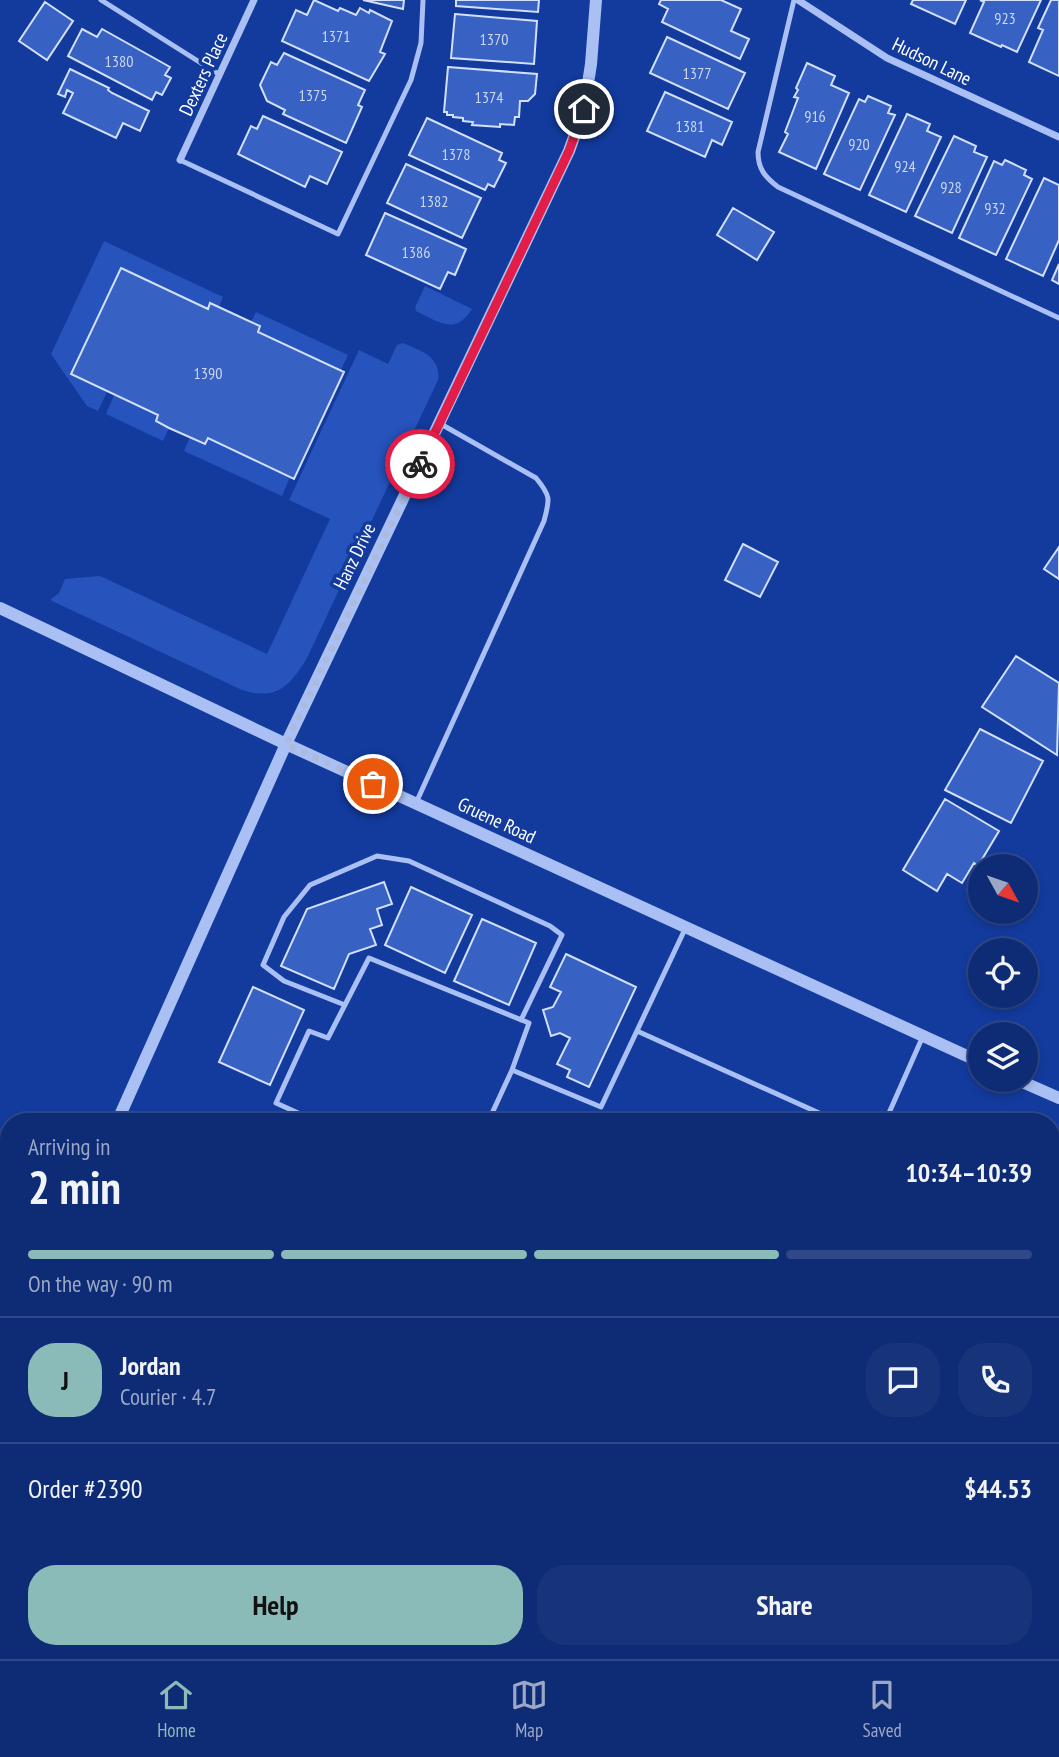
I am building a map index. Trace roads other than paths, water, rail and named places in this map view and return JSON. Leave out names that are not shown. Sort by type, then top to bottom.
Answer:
[{"type":"street","name":"Dexters Place","points":[[180,160],[254,0]]},
{"type":"street","name":"Hanz Drive","points":[[121,1113],[286,744],[569,151],[584,109],[596,0]]},
{"type":"street","name":"Hudson Lane","points":[[796,0],[887,58],[1059,137]]},
{"type":"street","name":"Gruene Road","points":[[0,607],[286,744],[968,1057]]},
{"type":"street","points":[[1038,1089],[1059,1098]]},
{"type":"lane","points":[[101,0],[219,75]]},
{"type":"lane","points":[[180,160],[338,234],[411,80],[421,43],[424,0]]},
{"type":"lane","points":[[796,0],[758,152],[758,161],[764,176],[778,187],[1059,318]]},
{"type":"lane","points":[[416,804],[544,521],[550,500],[547,491],[536,478],[439,423]]},
{"type":"lane","points":[[345,1005],[284,981],[263,965],[284,917],[310,884],[377,856],[409,861],[550,926],[562,935],[521,1020]]},
{"type":"lane","points":[[512,1070],[601,1107],[686,928]]},
{"type":"lane","points":[[298,1113],[276,1103],[309,1031],[328,1038],[369,958],[529,1023],[492,1113]]},
{"type":"lane","points":[[637,1031],[819,1113]]},
{"type":"lane","points":[[890,1113],[923,1036]]}]
